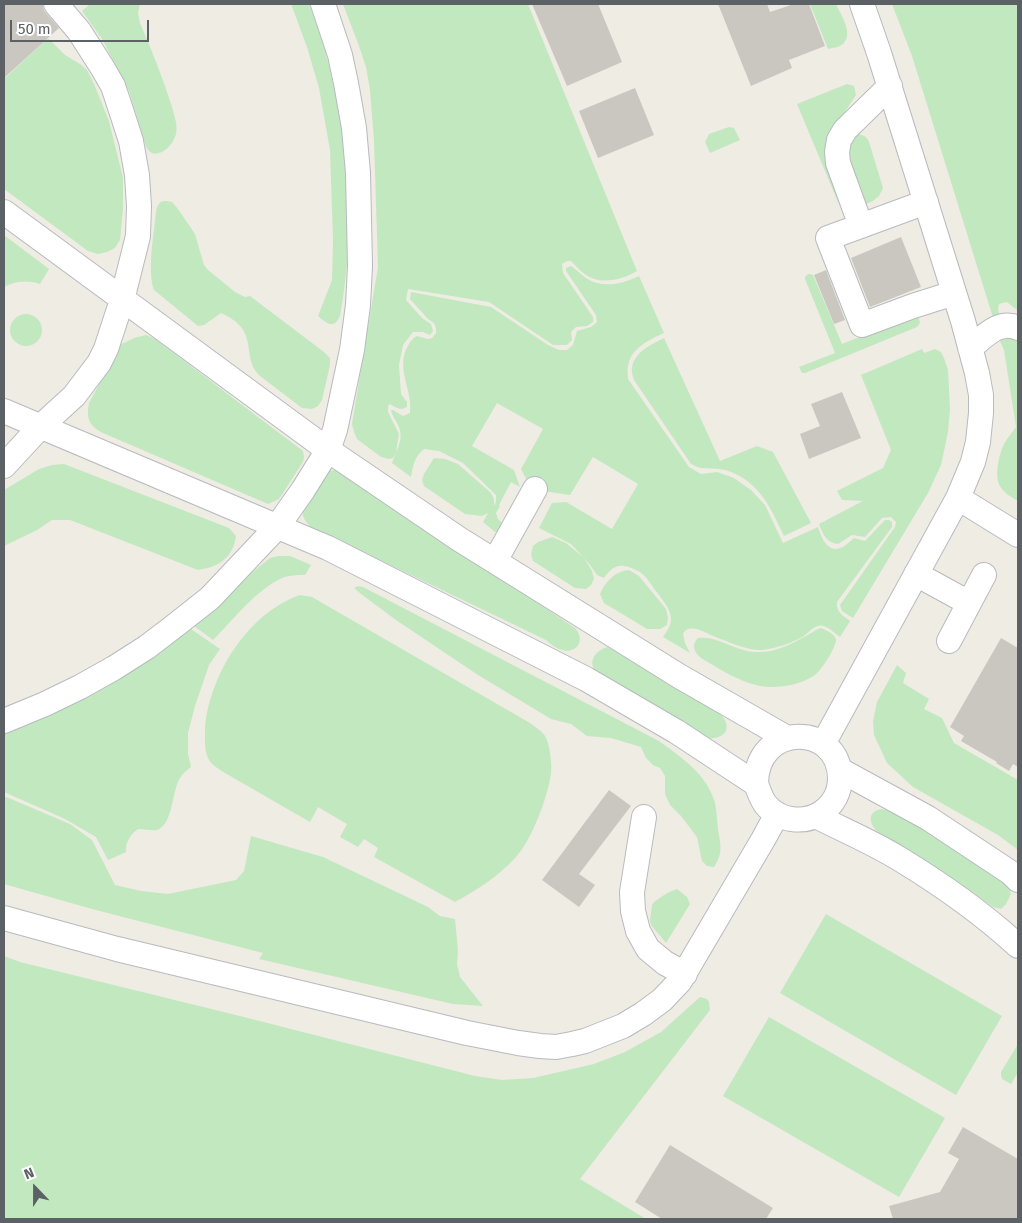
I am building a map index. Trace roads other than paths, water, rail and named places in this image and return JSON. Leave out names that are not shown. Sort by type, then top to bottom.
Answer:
[{"type":"lane","points":[[4,466],[40,427],[74,396],[98,364],[106,349],[122,300],[138,236],[137,175],[131,141],[112,86],[102,66],[79,31],[56,4]]},
{"type":"lane","points":[[4,722],[80,687],[114,668],[147,647],[210,598],[277,527],[328,450],[335,430],[352,350],[358,305],[360,266],[358,173],[354,128],[340,55],[323,4]]},
{"type":"lane","points":[[823,744],[958,498],[973,462],[978,442],[981,413],[981,395],[977,373],[954,293],[890,86],[862,4]]},
{"type":"lane","points":[[862,226],[838,163],[839,140],[845,130],[890,86]]},
{"type":"lane","points":[[926,202],[828,238],[862,325],[954,293]]},
{"type":"lane","points":[[4,212],[328,450],[495,561],[679,676],[787,738]]},
{"type":"lane","points":[[970,348],[1000,326],[1010,325],[1018,328]]},
{"type":"lane","points":[[4,411],[328,548],[586,679],[677,732],[756,784]]},
{"type":"lane","points":[[495,561],[535,489]]},
{"type":"lane","points":[[958,498],[1018,535]]},
{"type":"lane","points":[[916,574],[969,603]]},
{"type":"lane","points":[[949,642],[984,575]]},
{"type":"lane","points":[[801,736],[814,739],[823,744],[835,757],[840,770],[840,784],[836,797],[828,808],[816,816],[803,820],[789,819],[777,814],[766,805],[756,784],[758,766],[764,753],[774,744],[787,738],[801,736]]},
{"type":"lane","points":[[840,770],[928,818],[1011,873],[1018,880]]},
{"type":"lane","points":[[4,918],[117,949],[466,1033],[518,1043],[556,1047],[585,1041],[623,1026],[662,1000],[685,974],[777,814]]},
{"type":"lane","points":[[816,816],[897,858],[959,898],[995,925],[1018,946]]},
{"type":"lane","points":[[644,817],[632,892],[633,911],[638,931],[648,949],[665,963],[685,974]]}]
